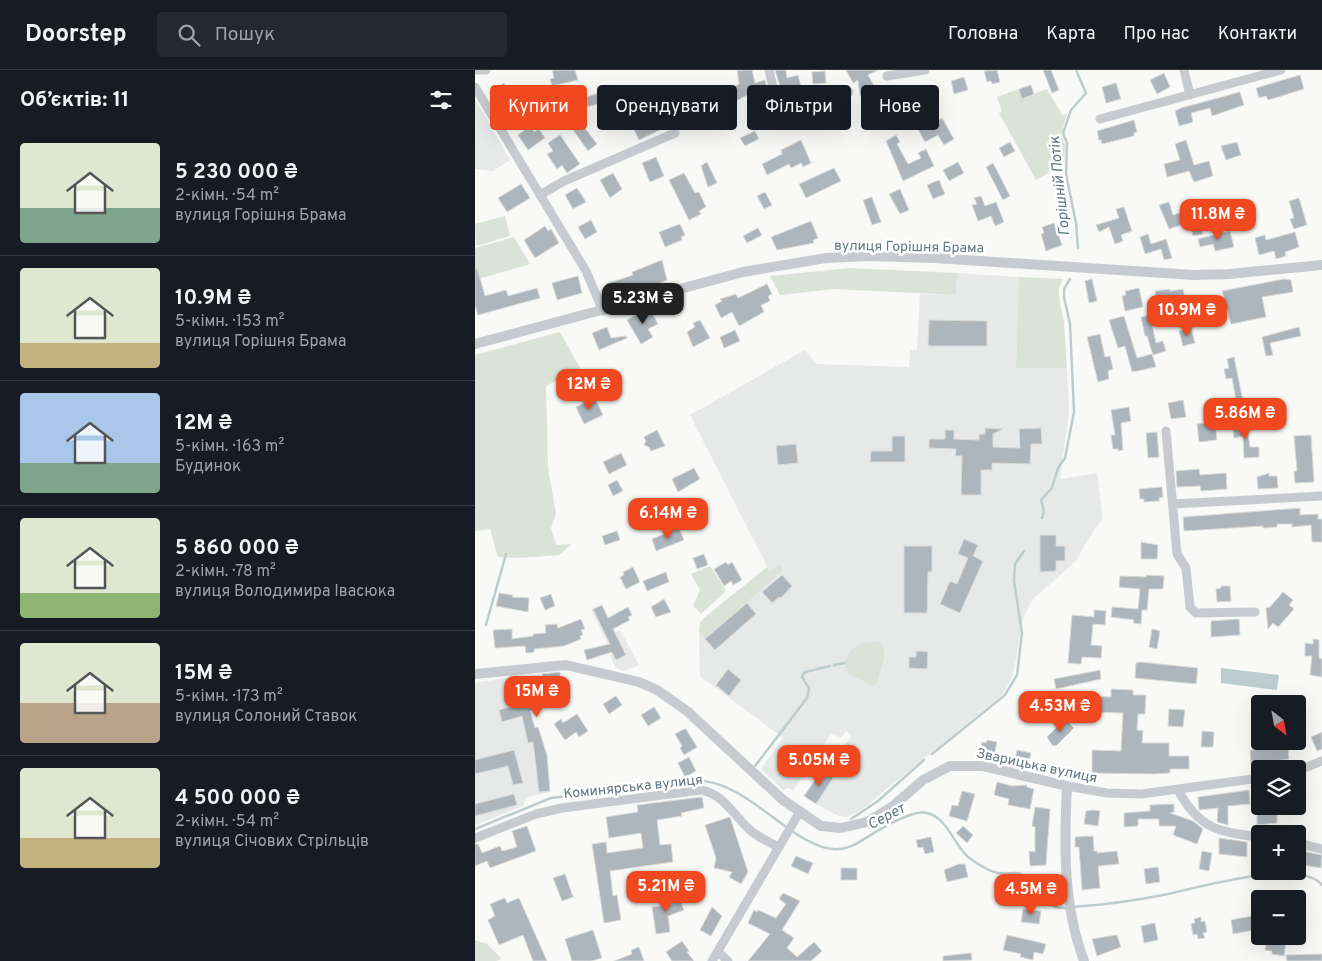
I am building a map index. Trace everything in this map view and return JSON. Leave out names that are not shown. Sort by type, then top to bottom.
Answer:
[{"type":"street","points":[[475,70],[486,70]]},
{"type":"street","points":[[769,70],[773,85]]},
{"type":"street","points":[[887,76],[925,70]]},
{"type":"street","points":[[1184,70],[1190,95]]},
{"type":"street","points":[[1100,119],[1281,70]]},
{"type":"street","points":[[475,88],[586,271],[603,311]]},
{"type":"street","points":[[540,195],[564,181],[675,133]]},
{"type":"street","name":"вулиця Горішня Брама","points":[[475,344],[603,311],[749,270],[805,260],[846,256],[935,258],[1181,274],[1229,274],[1322,265]]},
{"type":"street","points":[[1165,431],[1177,554],[1186,568],[1191,610],[1196,613],[1255,612]]},
{"type":"street","points":[[1173,504],[1322,496]]},
{"type":"street","name":"Зварицька вулиця","points":[[475,674],[566,666],[619,677],[652,688],[679,705],[799,813],[821,826],[841,828],[855,826],[877,816],[937,771],[960,764],[982,766],[1067,786],[1107,793],[1141,794],[1251,779]]},
{"type":"street","points":[[1306,767],[1322,761]]},
{"type":"street","points":[[1067,786],[1064,838],[1068,899],[1070,915],[1084,961]]},
{"type":"street","name":"Коминярська вулиця","points":[[475,838],[536,814],[562,808],[701,790],[711,792],[720,798],[753,832],[778,847]]},
{"type":"street","points":[[1178,790],[1194,816],[1211,828],[1224,833],[1251,835]]},
{"type":"street","points":[[712,961],[799,813]]},
{"type":"street","points":[[1306,845],[1322,849]]},
{"type":"street","points":[[719,952],[728,961]]},
{"type":"shaded area","points":[[1019,89],[1022,98],[1047,89],[1063,116],[1067,113],[1061,134],[1065,144],[1064,164],[1036,180],[999,113],[1002,111],[997,97]]},
{"type":"shaded area","points":[[475,99],[490,125],[490,130],[493,130],[510,160],[493,171],[475,169]]},
{"type":"shaded area","points":[[505,216],[510,236],[476,246],[475,224]]},
{"type":"shaded area","points":[[514,237],[530,264],[475,280],[475,248]]},
{"type":"shaded area","points":[[850,268],[957,273],[956,295],[834,289],[780,295],[770,276]]},
{"type":"shaded area","points":[[957,273],[1019,277],[1016,368],[1067,368],[1069,410],[1060,479],[1097,473],[1103,519],[1096,526],[1076,561],[1033,599],[1023,618],[1013,676],[1003,694],[860,811],[846,817],[839,816],[816,804],[833,779],[824,772],[852,735],[846,731],[841,738],[832,733],[793,791],[789,788],[783,790],[761,769],[783,738],[700,676],[699,633],[770,572],[690,415],[805,350],[816,364],[909,367],[910,350],[917,350],[920,294],[956,295]]},
{"type":"shaded area","points":[[1019,277],[1063,279],[1059,288],[1059,297],[1064,323],[1067,368],[1016,368]]},
{"type":"shaded area","points":[[560,332],[580,368],[546,386],[548,468],[556,514],[551,528],[556,545],[572,544],[559,555],[519,558],[498,557],[490,529],[475,531],[475,355]]},
{"type":"shaded area","points":[[780,565],[782,571],[705,639],[699,631],[700,623],[705,617],[767,567],[770,572]]},
{"type":"shaded area","points":[[710,566],[726,591],[701,614],[693,606],[700,590],[691,574]]},
{"type":"shaded area","points":[[602,605],[615,632],[620,630],[639,665],[624,671],[615,668],[607,642],[591,610]]},
{"type":"shaded area","points":[[878,642],[884,647],[884,658],[877,683],[873,686],[849,674],[844,663],[853,648],[861,644]]},
{"type":"shaded area","points":[[1221,668],[1279,675],[1277,690],[1221,683]]},
{"type":"shaded area","points":[[512,677],[526,730],[547,756],[550,792],[527,797],[523,806],[475,825],[475,683]]},
{"type":"shaded area","points":[[475,940],[487,944],[502,959],[496,961],[475,961]]},
{"type":"building","points":[[552,70],[575,70],[578,80],[552,85],[550,79],[554,78]]},
{"type":"building","points":[[737,70],[752,70],[755,83],[765,80],[766,85],[747,85],[747,95],[737,100],[737,85],[739,84]]},
{"type":"building","points":[[775,70],[786,70],[787,78],[798,75],[800,85],[780,85]]},
{"type":"building","points":[[846,70],[878,70],[868,75],[874,85],[861,85],[861,96],[858,80],[853,83]]},
{"type":"building","points":[[997,70],[1000,82],[992,84],[991,81],[987,82],[984,71]]},
{"type":"building","points":[[1043,70],[1051,70],[1059,90],[1052,93]]},
{"type":"building","points":[[825,71],[826,83],[813,84],[812,72]]},
{"type":"building","points":[[1164,73],[1170,87],[1157,94],[1150,80]]},
{"type":"building","points":[[1300,75],[1304,89],[1268,100],[1266,96],[1259,98],[1256,88]]},
{"type":"building","points":[[964,77],[968,90],[954,94],[951,81]]},
{"type":"building","points":[[1116,83],[1121,99],[1106,103],[1102,87]]},
{"type":"building","points":[[1031,85],[1034,94],[1022,99],[1019,89]]},
{"type":"building","points":[[1240,92],[1244,105],[1212,116],[1210,108],[1191,113],[1193,122],[1179,126],[1175,111]]},
{"type":"building","points":[[597,94],[597,104],[587,107],[587,97]]},
{"type":"building","points":[[942,118],[954,139],[944,145],[938,135],[925,142],[918,130],[939,130],[939,120]]},
{"type":"building","points":[[1134,120],[1137,132],[1134,133],[1134,136],[1102,144],[1101,140],[1099,140],[1097,131]]},
{"type":"building","points":[[525,130],[533,130],[534,132],[540,130],[545,138],[528,150],[518,135]]},
{"type":"building","points":[[573,130],[586,130],[597,144],[588,151]]},
{"type":"building","points":[[634,130],[660,130],[639,140]]},
{"type":"building","points":[[755,131],[759,139],[745,146],[740,138]]},
{"type":"building","points":[[560,135],[580,164],[567,173],[562,165],[557,169],[547,154],[553,151],[548,143]]},
{"type":"building","points":[[896,135],[900,142],[897,144],[908,164],[921,158],[918,153],[926,149],[934,166],[903,181],[886,141]]},
{"type":"building","points":[[801,140],[811,163],[803,167],[801,163],[791,168],[789,164],[767,175],[762,164],[782,154],[781,150]]},
{"type":"building","points":[[1186,140],[1194,165],[1209,161],[1213,176],[1194,182],[1189,171],[1167,177],[1164,164],[1180,160],[1175,144]]},
{"type":"building","points":[[1010,142],[1015,151],[1004,157],[999,148]]},
{"type":"building","points":[[1237,142],[1241,155],[1226,160],[1221,146]]},
{"type":"building","points":[[656,157],[664,176],[650,182],[642,163]]},
{"type":"building","points":[[707,162],[717,183],[708,187],[701,166]]},
{"type":"building","points":[[958,162],[964,173],[949,181],[943,170]]},
{"type":"building","points":[[993,163],[1010,196],[1003,200],[986,167]]},
{"type":"building","points":[[834,168],[841,181],[806,198],[799,184]]},
{"type":"building","points":[[613,173],[622,189],[610,198],[600,180]]},
{"type":"building","points":[[684,173],[695,193],[699,192],[706,207],[699,211],[701,214],[689,220],[669,180]]},
{"type":"building","points":[[939,180],[945,194],[933,199],[927,185]]},
{"type":"building","points":[[521,184],[530,198],[507,212],[498,198]]},
{"type":"building","points":[[577,188],[586,202],[573,209],[565,195]]},
{"type":"building","points":[[900,189],[909,210],[900,214],[889,194]]},
{"type":"building","points":[[765,192],[772,205],[764,209],[757,196]]},
{"type":"building","points":[[981,196],[985,206],[996,202],[1004,222],[995,226],[991,216],[978,221],[972,205],[977,204],[974,198]]},
{"type":"building","points":[[872,197],[881,222],[872,225],[863,200]]},
{"type":"building","points":[[1299,198],[1307,225],[1294,229],[1290,219],[1294,218],[1289,201]]},
{"type":"building","points":[[1169,202],[1173,215],[1195,208],[1203,234],[1193,236],[1190,222],[1169,229],[1159,205]]},
{"type":"building","points":[[1124,207],[1132,231],[1121,235],[1123,241],[1115,244],[1109,227],[1099,232],[1096,225],[1119,218],[1116,209]]},
{"type":"building","points":[[1244,207],[1247,219],[1232,224],[1228,212]]},
{"type":"building","points":[[591,220],[597,232],[585,239],[578,227]]},
{"type":"building","points":[[811,221],[818,238],[813,240],[814,243],[777,250],[771,237]]},
{"type":"building","points":[[1054,223],[1062,245],[1046,251],[1041,234],[1044,233],[1042,227]]},
{"type":"building","points":[[680,224],[685,235],[681,237],[682,240],[665,247],[659,232]]},
{"type":"building","points":[[545,226],[548,231],[551,229],[559,243],[535,258],[524,240]]},
{"type":"building","points":[[758,228],[762,235],[747,243],[743,236]]},
{"type":"building","points":[[1230,231],[1234,247],[1215,251],[1213,244],[1200,247],[1198,239]]},
{"type":"building","points":[[1295,232],[1299,247],[1285,252],[1286,256],[1276,259],[1274,251],[1259,255],[1255,238],[1265,235],[1266,240]]},
{"type":"building","points":[[1148,234],[1151,244],[1166,239],[1172,258],[1164,260],[1161,249],[1145,254],[1140,237]]},
{"type":"building","points":[[662,260],[667,280],[640,291],[639,289],[611,299],[606,284],[633,275],[632,272]]},
{"type":"building","points":[[477,268],[485,296],[506,290],[508,296],[537,288],[540,298],[478,315],[475,305],[475,269]]},
{"type":"building","points":[[578,276],[582,293],[557,300],[552,283]]},
{"type":"building","points":[[1092,279],[1097,301],[1089,303],[1085,281]]},
{"type":"building","points":[[1284,279],[1291,280],[1293,292],[1262,297],[1266,317],[1231,324],[1222,291]]},
{"type":"building","points":[[767,284],[772,294],[768,296],[770,301],[761,305],[764,312],[739,326],[732,312],[721,318],[715,305],[722,301],[720,299],[736,294],[738,298]]},
{"type":"building","points":[[1139,288],[1143,307],[1125,311],[1122,296],[1126,295],[1125,291]]},
{"type":"building","points":[[1170,289],[1170,291],[1183,289],[1185,300],[1200,297],[1202,308],[1178,312],[1177,304],[1157,307],[1155,291]]},
{"type":"building","points":[[649,308],[658,324],[648,329],[653,337],[641,344],[627,320]]},
{"type":"building","points":[[1155,314],[1157,324],[1152,324],[1156,343],[1163,341],[1166,351],[1153,355],[1147,336],[1145,336],[1141,317]]},
{"type":"building","points":[[1124,316],[1137,358],[1152,354],[1156,367],[1132,372],[1125,346],[1118,348],[1109,320]]},
{"type":"building","points":[[700,320],[710,338],[693,347],[687,332],[695,327],[693,323]]},
{"type":"building","points":[[929,320],[987,321],[987,346],[928,346]]},
{"type":"building","points":[[607,327],[611,338],[626,336],[627,338],[599,350],[592,333]]},
{"type":"building","points":[[1299,327],[1301,336],[1270,343],[1273,355],[1266,356],[1262,337]]},
{"type":"building","points":[[1191,328],[1195,343],[1183,346],[1179,331]]},
{"type":"building","points":[[735,330],[740,341],[724,348],[720,337]]},
{"type":"building","points":[[1100,334],[1105,357],[1110,356],[1113,369],[1108,371],[1109,379],[1098,382],[1087,337]]},
{"type":"building","points":[[1234,357],[1245,411],[1238,412],[1232,378],[1226,379],[1224,369],[1229,368],[1227,359]]},
{"type":"building","points":[[595,398],[603,415],[584,424],[576,407]]},
{"type":"building","points":[[1183,400],[1186,417],[1171,419],[1168,403]]},
{"type":"building","points":[[1129,407],[1131,421],[1121,423],[1123,450],[1118,451],[1118,449],[1113,449],[1111,435],[1115,435],[1111,410]]},
{"type":"building","points":[[1215,422],[1217,440],[1199,442],[1197,424]]},
{"type":"building","points":[[1246,422],[1250,447],[1259,447],[1259,457],[1244,458],[1243,436],[1234,438],[1232,424]]},
{"type":"building","points":[[985,428],[1003,429],[993,434],[993,447],[1020,448],[1019,429],[1041,428],[1042,444],[1031,444],[1030,464],[992,463],[992,470],[981,470],[981,495],[961,495],[962,456],[955,456],[956,449],[929,448],[929,439],[945,439],[945,430],[954,430],[954,439],[979,440],[979,434],[985,434]]},
{"type":"building","points":[[657,430],[665,446],[651,451],[649,447],[644,445],[646,441],[644,437]]},
{"type":"building","points":[[1157,432],[1159,457],[1148,458],[1146,433]]},
{"type":"building","points":[[1311,435],[1314,482],[1295,483],[1294,471],[1297,471],[1294,436]]},
{"type":"building","points":[[892,436],[905,436],[905,462],[870,462],[871,451],[892,451]]},
{"type":"building","points":[[796,444],[798,463],[778,465],[776,446]]},
{"type":"building","points":[[621,453],[627,465],[609,474],[603,462]]},
{"type":"building","points":[[694,468],[700,479],[678,492],[672,479]]},
{"type":"building","points":[[1199,469],[1200,475],[1226,473],[1227,489],[1201,491],[1200,486],[1177,487],[1176,471]]},
{"type":"building","points":[[1269,473],[1269,476],[1277,476],[1278,488],[1258,489],[1257,477]]},
{"type":"building","points":[[617,480],[623,491],[613,496],[608,485]]},
{"type":"building","points":[[1162,487],[1163,497],[1159,498],[1159,501],[1144,502],[1144,499],[1140,499],[1139,489]]},
{"type":"building","points":[[1300,508],[1300,515],[1318,514],[1318,519],[1322,519],[1322,542],[1312,542],[1311,525],[1292,527],[1292,524],[1277,524],[1277,527],[1263,528],[1263,526],[1184,531],[1183,517]]},
{"type":"building","points":[[679,528],[684,540],[656,551],[652,539]]},
{"type":"building","points":[[617,531],[620,540],[605,545],[602,536]]},
{"type":"building","points":[[1040,535],[1056,535],[1056,546],[1065,546],[1065,561],[1056,561],[1056,571],[1040,572]]},
{"type":"building","points":[[964,539],[978,545],[973,556],[983,561],[960,613],[940,604],[950,581],[957,584],[968,558],[958,554]]},
{"type":"building","points":[[1141,542],[1158,545],[1157,559],[1141,559]]},
{"type":"building","points":[[904,546],[932,546],[932,572],[928,572],[927,613],[904,613]]},
{"type":"building","points":[[704,554],[708,565],[697,569],[693,558]]},
{"type":"building","points":[[726,562],[728,565],[732,562],[742,580],[733,585],[731,581],[724,586],[714,569]]},
{"type":"building","points":[[633,567],[640,582],[626,589],[620,577],[624,575],[623,572]]},
{"type":"building","points":[[666,572],[669,582],[647,591],[643,581]]},
{"type":"building","points":[[782,575],[792,586],[781,598],[779,597],[772,603],[762,592]]},
{"type":"building","points":[[1146,575],[1164,576],[1163,589],[1149,589],[1147,610],[1142,610],[1141,624],[1133,623],[1134,620],[1111,617],[1112,607],[1138,609],[1140,589],[1119,587],[1120,576],[1146,577]]},
{"type":"building","points":[[1221,586],[1230,586],[1231,601],[1217,602],[1216,589],[1221,588]]},
{"type":"building","points":[[1283,592],[1293,600],[1289,605],[1294,609],[1278,627],[1273,623],[1268,629],[1266,608],[1270,607]]},
{"type":"building","points":[[499,593],[513,595],[512,597],[529,598],[528,612],[496,606]]},
{"type":"building","points":[[551,594],[555,606],[545,610],[540,598]]},
{"type":"building","points":[[664,599],[671,612],[656,617],[651,607]]},
{"type":"building","points":[[747,603],[756,614],[715,650],[705,639]]},
{"type":"building","points":[[602,605],[608,618],[628,607],[632,615],[628,617],[630,620],[613,629],[626,655],[616,660],[612,652],[587,660],[584,650],[610,644],[593,609]]},
{"type":"building","points":[[1094,610],[1106,611],[1105,625],[1093,624],[1091,645],[1102,646],[1101,658],[1082,657],[1081,664],[1068,663],[1072,615],[1094,617]]},
{"type":"building","points":[[581,619],[585,629],[581,630],[583,635],[580,636],[581,639],[564,646],[534,649],[534,652],[526,653],[525,646],[495,648],[493,630],[512,629],[512,639],[546,633],[545,625],[557,624],[558,628]]},
{"type":"building","points":[[1239,619],[1240,635],[1211,637],[1211,621]]},
{"type":"building","points":[[1152,629],[1160,631],[1157,649],[1149,647]]},
{"type":"building","points":[[1313,639],[1319,640],[1322,677],[1310,675],[1312,656],[1305,656],[1305,643],[1313,644]]},
{"type":"building","points":[[916,651],[928,652],[927,669],[909,668],[909,657],[916,657]]},
{"type":"building","points":[[1136,663],[1198,668],[1196,684],[1135,678]]},
{"type":"building","points":[[728,669],[741,680],[729,696],[716,685]]},
{"type":"building","points":[[1100,670],[1101,679],[1056,689],[1054,679]]},
{"type":"building","points":[[560,672],[562,696],[565,695],[568,701],[554,707],[553,705],[530,711],[535,728],[538,727],[547,755],[550,791],[539,792],[533,742],[528,743],[522,716],[502,722],[499,710],[526,702],[519,677],[527,683],[543,679],[542,674]]},
{"type":"building","points":[[1111,689],[1133,690],[1133,695],[1146,695],[1145,714],[1138,714],[1137,730],[1143,731],[1142,743],[1169,743],[1169,756],[1189,756],[1189,769],[1170,769],[1170,773],[1155,774],[1092,773],[1092,750],[1121,751],[1123,713],[1086,712],[1087,696],[1111,697]]},
{"type":"building","points":[[616,696],[622,705],[609,714],[603,704]]},
{"type":"building","points":[[654,707],[661,718],[648,726],[641,715]]},
{"type":"building","points":[[1169,709],[1185,710],[1183,727],[1168,726]]},
{"type":"building","points":[[577,714],[588,731],[579,737],[576,732],[565,740],[554,724],[561,719],[563,723]]},
{"type":"building","points":[[1065,719],[1074,728],[1056,746],[1052,745],[1047,737]]},
{"type":"building","points":[[686,729],[697,747],[684,755],[680,748],[682,746],[675,734]]},
{"type":"building","points":[[1202,731],[1214,732],[1213,747],[1201,747]]},
{"type":"building","points":[[1322,732],[1322,749],[1317,751],[1311,737]]},
{"type":"building","points":[[987,740],[997,742],[994,756],[980,753],[982,742],[986,743]]},
{"type":"building","points":[[514,750],[523,783],[513,785],[508,766],[475,774],[475,760]]},
{"type":"building","points":[[1017,750],[1031,753],[1028,765],[1014,762]]},
{"type":"building","points":[[1250,750],[1288,750],[1289,759],[1251,760],[1251,764]]},
{"type":"building","points":[[689,757],[696,771],[685,777],[678,763]]},
{"type":"building","points":[[822,770],[833,778],[816,804],[804,796]]},
{"type":"building","points":[[997,782],[1012,786],[1027,785],[1027,787],[1034,789],[1030,809],[1008,805],[1009,799],[994,795]]},
{"type":"building","points":[[1249,790],[1250,804],[1228,806],[1228,825],[1217,822],[1218,808],[1199,810],[1198,797]]},
{"type":"building","points":[[962,791],[975,794],[967,821],[949,816],[952,805],[958,806]]},
{"type":"building","points":[[514,794],[517,805],[475,816],[475,804]]},
{"type":"building","points":[[702,797],[704,808],[681,813],[682,816],[657,820],[660,845],[671,844],[673,862],[610,871],[613,896],[617,895],[621,920],[604,923],[592,844],[606,842],[607,853],[643,848],[641,833],[609,838],[606,817],[638,812],[637,805]]},
{"type":"building","points":[[1174,804],[1174,812],[1170,813],[1193,821],[1203,829],[1197,844],[1173,835],[1176,826],[1159,826],[1159,819],[1138,819],[1138,826],[1124,827],[1124,813],[1150,811],[1150,805]]},
{"type":"building","points":[[1035,807],[1050,809],[1046,865],[1030,866],[1029,851],[1035,852],[1035,827],[1032,826]]},
{"type":"building","points":[[1086,811],[1100,811],[1098,826],[1084,824]]},
{"type":"building","points":[[1257,815],[1277,815],[1277,823],[1257,825]]},
{"type":"building","points":[[730,817],[748,872],[741,884],[729,877],[732,872],[714,868],[716,858],[705,825]]},
{"type":"building","points":[[527,826],[536,851],[490,868],[487,861],[475,866],[475,844],[478,844],[482,853],[500,846],[502,851],[517,847],[512,831]]},
{"type":"building","points":[[963,826],[973,835],[967,843],[956,833]]},
{"type":"building","points":[[1093,836],[1094,851],[1097,851],[1097,853],[1117,851],[1119,864],[1098,866],[1100,888],[1082,890],[1079,847],[1075,847],[1075,837]]},
{"type":"building","points":[[931,837],[934,852],[925,854],[923,847],[918,848],[916,840]]},
{"type":"building","points":[[1219,838],[1247,842],[1247,857],[1219,854]]},
{"type":"building","points":[[1202,851],[1212,853],[1209,871],[1199,869]]},
{"type":"building","points":[[1306,852],[1322,855],[1321,868],[1306,866]]},
{"type":"building","points":[[796,856],[813,863],[808,874],[791,866]]},
{"type":"building","points":[[959,864],[965,864],[968,877],[947,882],[944,870]]},
{"type":"building","points":[[1158,867],[1160,882],[1146,884],[1144,869]]},
{"type":"building","points":[[841,868],[857,868],[857,880],[841,880]]},
{"type":"building","points":[[565,874],[573,897],[562,901],[553,878]]},
{"type":"building","points":[[676,890],[684,910],[668,916],[670,932],[656,934],[652,907],[673,904],[668,893]]},
{"type":"building","points":[[783,893],[800,901],[782,930],[794,938],[787,948],[797,957],[814,942],[822,951],[811,961],[748,961],[770,934],[748,923],[754,910],[776,918],[786,904],[779,899]]},
{"type":"building","points":[[505,898],[507,903],[519,898],[547,961],[533,961],[523,935],[499,945],[488,920],[495,916],[490,904]]},
{"type":"building","points":[[712,907],[722,916],[711,936],[700,930]]},
{"type":"building","points":[[1023,909],[1041,911],[1039,924],[1021,922]]},
{"type":"building","points":[[1251,916],[1251,931],[1233,934],[1231,920]]},
{"type":"building","points":[[1201,917],[1201,922],[1205,921],[1207,932],[1203,933],[1205,938],[1198,939],[1197,934],[1193,935],[1191,924],[1195,923],[1194,919]]},
{"type":"building","points":[[1155,923],[1158,940],[1144,943],[1141,926]]},
{"type":"building","points":[[593,930],[602,958],[591,961],[572,961],[565,939]]},
{"type":"building","points":[[1007,935],[1046,944],[1043,954],[1034,952],[1033,960],[1020,957],[1021,954],[1003,950]]},
{"type":"building","points":[[1117,935],[1121,947],[1097,956],[1092,939]]},
{"type":"building","points":[[682,941],[694,961],[672,961],[666,952]]},
{"type":"building","points":[[1266,945],[1286,945],[1284,956],[1272,954],[1272,951],[1265,950]]},
{"type":"building","points":[[639,947],[644,961],[614,961],[632,954],[631,950]]},
{"type":"building","points":[[971,953],[972,960],[943,961],[943,956]]},
{"type":"building","points":[[1322,954],[1322,961],[1287,961],[1286,955]]},
{"type":"waterway","name":"Горішній Потік","points":[[1076,70],[1086,93],[1071,110],[1063,133],[1067,143],[1066,174],[1076,223],[1078,248]]},
{"type":"waterway","name":"Горішній Потік","points":[[1042,518],[1044,511],[1041,500],[1052,488],[1058,468],[1065,458],[1074,412],[1070,324],[1064,297],[1064,289],[1070,279]]},
{"type":"waterway","name":"Горішній Потік","points":[[932,754],[1005,695],[1017,675],[1022,633],[1014,581],[1015,564],[1024,551]]},
{"type":"waterway","points":[[486,625],[506,554]]},
{"type":"waterway","points":[[834,665],[844,663]]},
{"type":"waterway","points":[[755,766],[807,698],[809,688],[802,677],[805,672],[830,666]]},
{"type":"waterway","name":"Горішній Потік","points":[[851,819],[878,801],[924,760]]},
{"type":"waterway","name":"Серет","points":[[475,829],[551,798],[703,781],[715,783],[737,793],[788,828]]},
{"type":"waterway","name":"Серет","points":[[792,831],[811,843],[827,848],[840,849],[852,846],[888,824],[924,812],[940,820],[963,852],[975,862],[994,872],[1021,874],[1030,880],[1046,901],[1058,908],[1067,908]]},
{"type":"waterway","name":"Серет","points":[[1072,907],[1140,899],[1246,877],[1270,874],[1292,874],[1310,877],[1322,885]]}]
